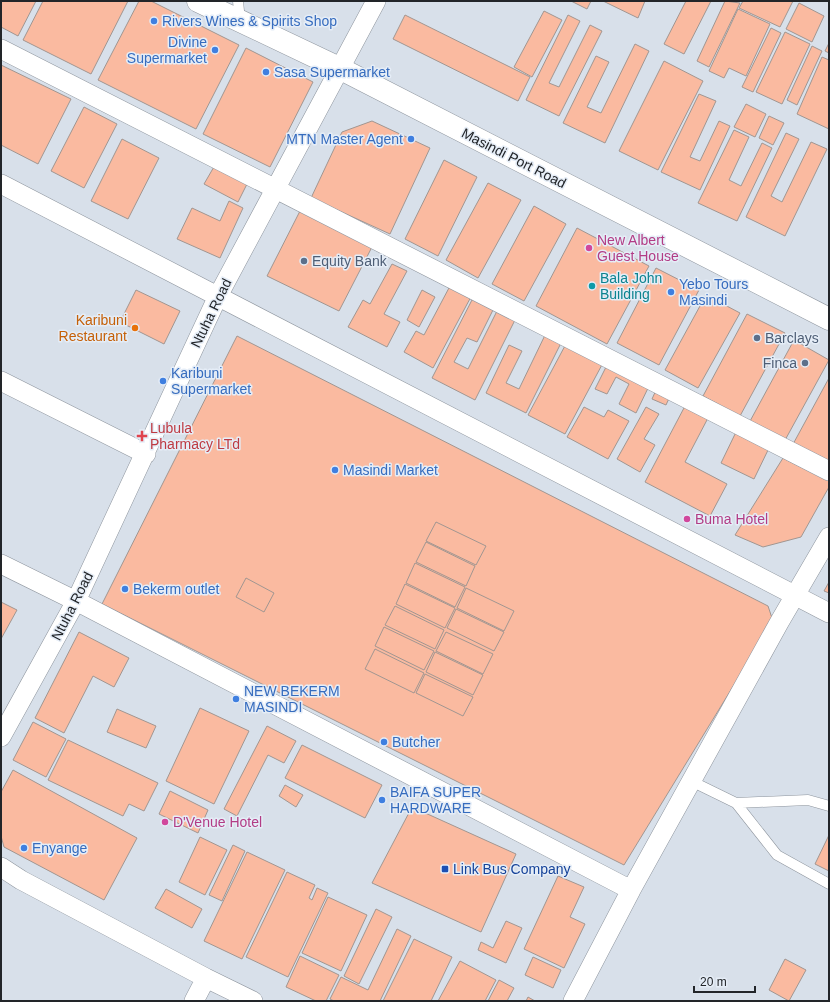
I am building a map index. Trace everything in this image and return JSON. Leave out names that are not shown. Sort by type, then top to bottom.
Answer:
[{"type":"main road","name":"Masindi Port Road","points":[[198,1],[239,11],[340,69],[829,319]]},
{"type":"street","name":"Ntuha Road","points":[[1,737],[76,601],[146,454],[218,296],[376,1]]},
{"type":"street","points":[[1,49],[275,190],[829,471]]},
{"type":"street","points":[[1,184],[829,613]]},
{"type":"street","points":[[1,381],[146,454]]},
{"type":"street","points":[[573,1001],[631,890],[691,781],[829,537]]},
{"type":"street","points":[[1,564],[76,601],[631,890]]},
{"type":"street","points":[[1,867],[21,880],[206,978],[253,1001]]},
{"type":"street","points":[[194,1001],[206,978]]},
{"type":"lane","points":[[691,781],[736,803],[777,855],[829,884]]},
{"type":"lane","points":[[736,803],[808,800],[829,806]]},
{"type":"building","points":[[1,1],[36,1],[18,36],[1,27]]},
{"type":"building","points":[[43,1],[128,1],[91,74],[23,40]]},
{"type":"building","points":[[139,1],[151,1],[239,45],[196,129],[98,80]]},
{"type":"building","points":[[571,1],[591,1],[587,9]]},
{"type":"building","points":[[603,1],[645,1],[638,18]]},
{"type":"building","points":[[686,1],[711,1],[684,54],[664,44]]},
{"type":"building","points":[[725,1],[740,3],[709,67],[697,61]]},
{"type":"building","points":[[743,1],[793,1],[780,27],[739,8]]},
{"type":"building","points":[[799,3],[824,16],[812,42],[786,29]]},
{"type":"building","points":[[738,9],[770,24],[746,76],[729,68],[724,78],[709,71]]},
{"type":"building","points":[[544,11],[562,20],[532,77],[514,67]]},
{"type":"building","points":[[405,15],[530,77],[518,101],[393,39]]},
{"type":"building","points":[[568,15],[580,21],[549,83],[559,87],[590,25],[602,31],[559,116],[526,100]]},
{"type":"building","points":[[771,28],[781,33],[753,92],[742,87]]},
{"type":"building","points":[[785,32],[810,44],[782,104],[756,92]]},
{"type":"building","points":[[829,43],[829,53],[825,51]]},
{"type":"building","points":[[635,44],[649,51],[605,143],[563,123],[596,56],[609,62],[587,107],[601,113]]},
{"type":"building","points":[[812,46],[822,51],[797,105],[787,100]]},
{"type":"building","points":[[246,48],[313,82],[270,167],[203,134]]},
{"type":"building","points":[[822,57],[829,60],[829,129],[797,114]]},
{"type":"building","points":[[664,61],[703,81],[658,170],[619,151]]},
{"type":"building","points":[[1,65],[71,99],[38,164],[1,145]]},
{"type":"building","points":[[699,94],[716,101],[690,157],[700,161],[719,121],[730,126],[700,190],[661,172]]},
{"type":"building","points":[[746,104],[766,114],[755,137],[734,127]]},
{"type":"building","points":[[84,107],[117,124],[84,188],[51,171]]},
{"type":"building","points":[[769,116],[784,123],[773,145],[759,138]]},
{"type":"building","points":[[372,121],[430,148],[390,234],[311,198],[342,132]]},
{"type":"building","points":[[734,130],[749,137],[729,180],[741,186],[762,143],[772,148],[737,221],[698,203]]},
{"type":"building","points":[[786,133],[799,139],[771,196],[782,202],[811,142],[827,149],[785,236],[746,217]]},
{"type":"building","points":[[122,139],[159,158],[128,219],[91,201]]},
{"type":"building","points":[[444,160],[477,177],[438,256],[405,239]]},
{"type":"building","points":[[215,165],[248,182],[238,202],[204,184]]},
{"type":"building","points":[[488,183],[521,200],[478,278],[446,260]]},
{"type":"building","points":[[229,201],[243,208],[220,258],[177,239],[192,208],[220,221]]},
{"type":"building","points":[[534,206],[566,224],[524,301],[492,284]]},
{"type":"building","points":[[301,209],[373,245],[339,311],[267,276]]},
{"type":"building","name":"Bala John Building","points":[[577,228],[649,266],[607,344],[536,306]]},
{"type":"building","points":[[392,264],[407,271],[384,314],[400,322],[387,347],[348,327],[363,300],[370,304]]},
{"type":"building","points":[[656,268],[699,290],[659,365],[617,343]]},
{"type":"building","points":[[450,286],[473,293],[433,368],[404,352],[416,331],[424,335]]},
{"type":"building","points":[[136,290],[180,311],[164,344],[120,322]]},
{"type":"building","points":[[422,290],[435,297],[419,327],[407,320]]},
{"type":"building","points":[[706,295],[740,313],[698,388],[665,370]]},
{"type":"building","points":[[474,296],[495,306],[477,342],[467,338],[454,362],[468,369],[498,309],[516,318],[475,400],[432,378]]},
{"type":"building","points":[[747,314],[785,333],[740,416],[703,396]]},
{"type":"building","points":[[547,331],[563,339],[526,413],[486,393],[509,345],[522,351],[506,383],[519,389]]},
{"type":"building","name":"Masindi Market","points":[[237,336],[768,606],[773,621],[624,865],[102,604]]},
{"type":"building","points":[[794,340],[829,360],[784,442],[749,423]]},
{"type":"building","points":[[567,342],[604,361],[565,434],[528,415]]},
{"type":"building","points":[[608,363],[650,384],[636,413],[619,404],[629,384],[616,377],[607,394],[595,389]]},
{"type":"building","points":[[829,378],[829,466],[792,446]]},
{"type":"building","points":[[657,388],[671,394],[666,405],[652,399]]},
{"type":"building","points":[[685,406],[708,418],[685,462],[727,484],[710,516],[645,482]]},
{"type":"building","points":[[584,407],[604,417],[608,410],[629,421],[608,459],[567,437]]},
{"type":"building","points":[[646,407],[659,414],[644,439],[655,445],[640,472],[617,459]]},
{"type":"building","points":[[737,430],[770,446],[754,479],[721,463]]},
{"type":"building","points":[[783,458],[829,481],[829,487],[801,537],[763,547],[735,535]]},
{"type":"building","points":[[436,522],[486,546],[476,565],[426,541]]},
{"type":"building","points":[[426,542],[475,566],[466,586],[416,562]]},
{"type":"building","points":[[415,563],[465,587],[455,607],[406,583]]},
{"type":"building","points":[[246,578],[274,593],[264,612],[236,597]]},
{"type":"building","points":[[829,582],[829,593],[824,591]]},
{"type":"building","points":[[405,584],[455,608],[445,628],[396,604]]},
{"type":"building","points":[[466,588],[514,611],[504,631],[457,608]]},
{"type":"building","points":[[1,602],[17,610],[1,639]]},
{"type":"building","points":[[395,606],[444,630],[435,649],[385,625]]},
{"type":"building","points":[[456,609],[504,632],[494,651],[447,628]]},
{"type":"building","points":[[384,627],[434,651],[424,670],[375,646]]},
{"type":"building","points":[[79,632],[129,658],[114,687],[93,676],[64,733],[35,718]]},
{"type":"building","points":[[446,632],[493,654],[483,674],[436,651]]},
{"type":"building","points":[[375,649],[424,673],[414,693],[365,669]]},
{"type":"building","points":[[435,652],[483,675],[473,695],[426,672]]},
{"type":"building","points":[[425,674],[473,697],[463,716],[416,693]]},
{"type":"building","points":[[200,708],[249,731],[214,804],[166,781]]},
{"type":"building","points":[[117,709],[156,726],[146,748],[107,732]]},
{"type":"building","points":[[33,722],[66,739],[46,777],[13,760]]},
{"type":"building","points":[[267,726],[296,741],[284,763],[268,755],[237,816],[224,809]]},
{"type":"building","points":[[68,740],[158,783],[144,811],[129,804],[123,816],[48,780]]},
{"type":"building","points":[[302,745],[382,785],[365,818],[285,778]]},
{"type":"building","points":[[13,770],[137,838],[104,900],[4,847],[1,836],[1,792]]},
{"type":"building","points":[[285,785],[303,795],[296,807],[279,796]]},
{"type":"building","points":[[170,791],[208,810],[198,833],[159,814]]},
{"type":"building","name":"Link Bus Company","points":[[412,807],[516,854],[481,932],[372,883]]},
{"type":"building","points":[[829,835],[829,871],[815,864]]},
{"type":"building","points":[[200,837],[227,850],[205,895],[179,882]]},
{"type":"building","points":[[233,845],[245,851],[222,901],[209,895]]},
{"type":"building","points":[[247,852],[285,870],[242,959],[204,941]]},
{"type":"building","points":[[287,872],[315,885],[309,898],[312,900],[317,888],[328,893],[288,977],[246,957]]},
{"type":"building","points":[[558,876],[584,887],[570,917],[585,924],[564,968],[524,949]]},
{"type":"building","points":[[166,889],[202,909],[192,928],[155,908]]},
{"type":"building","points":[[328,897],[367,915],[341,971],[302,953]]},
{"type":"building","points":[[376,909],[392,917],[359,984],[344,976]]},
{"type":"building","points":[[506,921],[522,928],[506,963],[478,950],[481,942],[493,948]]},
{"type":"building","points":[[397,929],[411,936],[380,1001],[334,1001],[330,999],[341,977],[368,990]]},
{"type":"building","points":[[414,939],[452,957],[431,1001],[383,1001]]},
{"type":"building","points":[[300,956],[339,975],[326,1001],[316,1001],[286,987]]},
{"type":"building","points":[[533,957],[561,970],[553,988],[525,975]]},
{"type":"building","points":[[785,959],[806,970],[789,1001],[769,990]]},
{"type":"building","points":[[460,961],[496,980],[485,1001],[438,1001]]},
{"type":"building","points":[[499,980],[514,988],[507,1001],[488,1001]]},
{"type":"building","points":[[528,997],[535,1001],[526,1001]]},
{"type":"place","name":"Rivers Wines & Spirits Shop","points":[[154,21]]},
{"type":"place","name":"Divine Supermarket","points":[[215,50]]},
{"type":"place","name":"Sasa Supermarket","points":[[266,72]]},
{"type":"place","name":"MTN Master Agent","points":[[411,139]]},
{"type":"place","name":"New Albert Guest House","points":[[589,248]]},
{"type":"place","name":"Equity Bank","points":[[304,261]]},
{"type":"place","name":"Bala John Building","points":[[592,286]]},
{"type":"place","name":"Yebo Tours Masindi","points":[[671,292]]},
{"type":"place","name":"Karibuni Restaurant","points":[[135,328]]},
{"type":"place","name":"Barclays","points":[[757,338]]},
{"type":"place","name":"Finca","points":[[805,363]]},
{"type":"place","name":"Karibuni Supermarket","points":[[163,381]]},
{"type":"place","name":"Lubula Pharmacy LTd","points":[[142,436]]},
{"type":"place","name":"Masindi Market","points":[[335,470]]},
{"type":"place","name":"Buma Hotel","points":[[687,519]]},
{"type":"place","name":"Bekerm outlet","points":[[125,589]]},
{"type":"place","name":"NEW BEKERM MASINDI","points":[[236,699]]},
{"type":"place","name":"Butcher","points":[[384,742]]},
{"type":"place","name":"BAIFA SUPER HARDWARE","points":[[382,800]]},
{"type":"place","name":"D'Venue Hotel","points":[[165,822]]},
{"type":"place","name":"Enyange","points":[[24,848]]},
{"type":"place","name":"Link Bus Company","points":[[445,869]]}]
